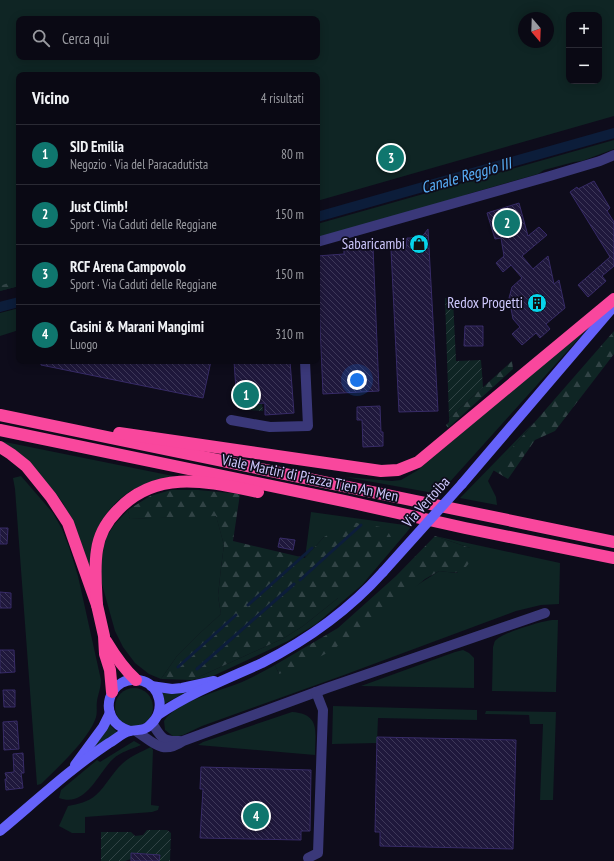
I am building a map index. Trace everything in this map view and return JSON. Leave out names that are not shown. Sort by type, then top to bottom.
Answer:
[{"type":"highway","points":[[69,430],[129,434],[382,471],[398,470],[418,462],[614,299]]},
{"type":"highway","name":"Viale Martiri di Piazza Tien An Men","points":[[0,415],[614,542]]},
{"type":"highway","name":"Viale Martiri di Piazza Tien An Men","points":[[0,430],[614,558]]},
{"type":"highway","points":[[0,447],[26,466],[39,481],[63,513],[73,534],[97,605],[104,636],[105,654],[110,670],[112,692]]},
{"type":"highway","points":[[97,605],[97,549],[102,534],[112,516],[122,505],[134,495],[149,488],[167,482],[200,481],[301,500],[344,501]]},
{"type":"highway","points":[[104,636],[117,659],[126,671],[136,680]]},
{"type":"main road","name":"Via Vertoiba","points":[[0,831],[70,772],[107,745],[133,731],[148,727],[155,719],[180,701],[276,655],[321,628],[357,599],[462,484],[614,306]]},
{"type":"main road","name":"Via Vertoiba","points":[[136,680],[151,686],[172,689],[225,679]]},
{"type":"main road","points":[[112,692],[122,683],[136,680]]},
{"type":"main road","points":[[151,686],[159,698],[160,706],[155,719]]},
{"type":"main road","name":"Via Vertoiba","points":[[70,772],[103,727],[110,713],[109,699],[112,692]]},
{"type":"main road","points":[[110,713],[117,725],[123,729],[133,731]]},
{"type":"street","points":[[320,241],[550,176],[600,161],[614,155]]},
{"type":"street","points":[[231,420],[270,427],[308,426],[305,364]]},
{"type":"street","points":[[133,731],[162,747],[174,747],[183,741],[316,692],[545,613]]},
{"type":"street","points":[[308,858],[318,853],[323,710],[316,692]]},
{"type":"street","points":[[155,719],[160,737],[169,742],[183,741]]},
{"type":"green space","points":[[0,0],[614,0],[614,116],[320,200],[320,72],[16,72],[16,287],[0,291]]},
{"type":"green space","points":[[614,140],[614,149],[582,161],[544,170],[538,174],[468,194],[439,207],[320,241],[320,223]]},
{"type":"green space","points":[[16,280],[16,287],[0,291],[0,286]]},
{"type":"green space","points":[[445,298],[453,299],[456,361],[481,360],[483,387],[449,418]]},
{"type":"green space","points":[[16,309],[16,331],[0,336],[0,313]]},
{"type":"green space","points":[[598,317],[439,494],[345,477],[392,481],[401,480],[418,470]]},
{"type":"green space","points":[[614,331],[614,354],[555,431],[535,440],[508,479],[493,470]]},
{"type":"green space","points":[[512,361],[513,369],[448,428],[446,425],[449,422],[449,418]]},
{"type":"green space","points":[[262,404],[263,411],[249,410],[250,405]]},
{"type":"green space","points":[[535,421],[494,470],[488,481],[496,497],[497,505],[460,498]]},
{"type":"green space","points":[[0,441],[178,477],[150,482],[141,486],[125,495],[111,508],[99,526],[91,578],[85,554],[76,529],[63,503],[53,490]]},
{"type":"green space","points":[[21,476],[53,513],[62,529],[78,576],[101,680],[95,720],[91,728],[71,754],[41,784],[37,785],[13,478]]},
{"type":"green space","points":[[171,490],[198,490],[240,494],[233,541],[305,558],[324,537],[352,522],[386,528],[391,537],[387,547],[338,598],[303,626],[284,638],[192,680],[161,679],[177,656],[221,614],[218,596],[224,545],[216,516],[130,519],[128,510],[150,496]]},
{"type":"green space","points":[[128,510],[130,519],[216,515],[224,545],[218,596],[221,614],[177,656],[161,679],[149,674],[135,663],[123,647],[115,631],[100,577],[102,555],[106,538],[114,525]]},
{"type":"green space","points":[[311,512],[412,526],[362,585],[316,624],[288,641],[213,676],[192,680],[284,638],[303,626],[338,598],[324,537],[305,558]]},
{"type":"green space","points":[[435,536],[560,563],[559,604],[541,605],[516,611],[202,726],[183,735],[174,737],[165,730],[164,721],[170,714],[189,702],[242,682],[275,665],[279,674],[439,571],[457,573],[470,548]]},
{"type":"green space","points":[[435,536],[470,548],[473,557],[459,572],[439,571],[425,579],[369,626],[327,653],[302,666],[279,674],[275,665],[338,628],[396,576]]},
{"type":"green space","points":[[552,620],[558,620],[556,692],[492,691],[493,647],[495,641],[505,634],[513,631]]},
{"type":"green space","points":[[463,650],[474,658],[474,688],[361,686],[455,652]]},
{"type":"green space","points":[[130,688],[138,688],[148,693],[152,700],[152,714],[148,721],[138,726],[130,726],[120,721],[118,718],[115,711],[115,703],[120,693],[123,691]]},
{"type":"green space","points":[[190,690],[164,704],[160,691]]},
{"type":"green space","points":[[333,706],[477,710],[477,720],[378,718],[377,743],[332,744]]},
{"type":"green space","points":[[486,711],[556,712],[553,800],[540,800],[543,724],[530,724],[529,715],[485,714]]},
{"type":"green space","points":[[292,712],[301,713],[308,716],[312,720],[315,732],[315,755],[198,745],[203,742]]},
{"type":"green space","points":[[108,723],[118,733],[84,756]]},
{"type":"green space","points":[[134,741],[141,745],[113,759],[84,794],[77,798],[68,800],[59,798],[61,790],[97,760],[100,762]]},
{"type":"green space","points":[[151,747],[153,750],[151,805],[159,806],[158,810],[152,812],[85,817],[85,833],[72,833],[59,826],[68,806],[83,802],[93,797],[100,791],[115,771],[125,761]]},
{"type":"green space","points":[[147,830],[167,830],[171,833],[170,861],[150,861],[149,854],[131,853],[131,859],[125,861],[101,861],[101,832],[131,832],[135,836],[143,835]]},
{"type":"building","points":[[594,181],[610,208],[607,211],[614,222],[614,266],[602,276],[606,281],[588,297],[578,285],[610,257],[570,192],[577,187],[578,189]]},
{"type":"building","points":[[519,203],[528,236],[539,227],[547,235],[522,256],[533,269],[548,256],[554,284],[559,280],[565,308],[546,324],[550,329],[540,338],[536,333],[522,345],[512,334],[520,327],[513,319],[509,298],[512,287],[522,278],[511,265],[503,272],[496,263],[504,256],[501,238],[495,239],[487,213]]},
{"type":"building","points":[[428,229],[438,411],[399,412],[391,249],[406,248],[407,238],[421,238]]},
{"type":"building","points":[[373,247],[379,391],[323,394],[320,325],[320,256],[344,254],[344,249]]},
{"type":"building","points":[[465,326],[483,326],[483,346],[464,346]]},
{"type":"building","points":[[41,364],[210,364],[203,398]]},
{"type":"building","points":[[234,364],[290,364],[294,413],[265,415],[265,403],[237,405]]},
{"type":"building","points":[[380,406],[383,446],[363,447],[362,420],[357,420],[357,407]]},
{"type":"building","points":[[0,528],[8,528],[7,544],[0,544]]},
{"type":"building","points":[[280,538],[295,540],[293,550],[278,547]]},
{"type":"building","points":[[0,592],[11,593],[11,608],[0,608]]},
{"type":"building","points":[[0,650],[14,650],[15,672],[0,673]]},
{"type":"building","points":[[3,690],[15,690],[15,707],[4,707]]},
{"type":"building","points":[[17,721],[19,749],[4,750],[3,722]]},
{"type":"building","points":[[377,737],[516,740],[513,849],[380,846],[380,832],[375,832]]},
{"type":"building","points":[[23,753],[24,773],[21,773],[23,788],[6,790],[5,779],[7,779],[5,773],[14,772],[13,754]]},
{"type":"building","points":[[201,767],[311,770],[310,831],[301,831],[301,840],[200,838],[203,789],[200,789]]},
{"type":"building","points":[[131,853],[160,855],[159,861],[131,861]]},
{"type":"waterway","name":"Canale Reggio III","points":[[320,216],[614,133]]},
{"type":"waterway","name":"Canale Reggio III","points":[[0,307],[16,303]]},
{"type":"waterway","points":[[300,580],[361,525]]},
{"type":"waterway","points":[[248,605],[312,548]]},
{"type":"waterway","points":[[197,669],[294,584]]},
{"type":"waterway","points":[[178,667],[236,615]]},
{"type":"place","name":"RCF Arena Campovolo","points":[[391,158]]},
{"type":"place","name":"Just Climb!","points":[[507,223]]},
{"type":"place","name":"Sabaricambi","points":[[419,244]]},
{"type":"place","name":"Redox Progetti","points":[[537,303]]},
{"type":"place","name":"SID Emilia","points":[[246,395]]},
{"type":"place","name":"Casini & Marani Mangimi","points":[[256,816]]}]
